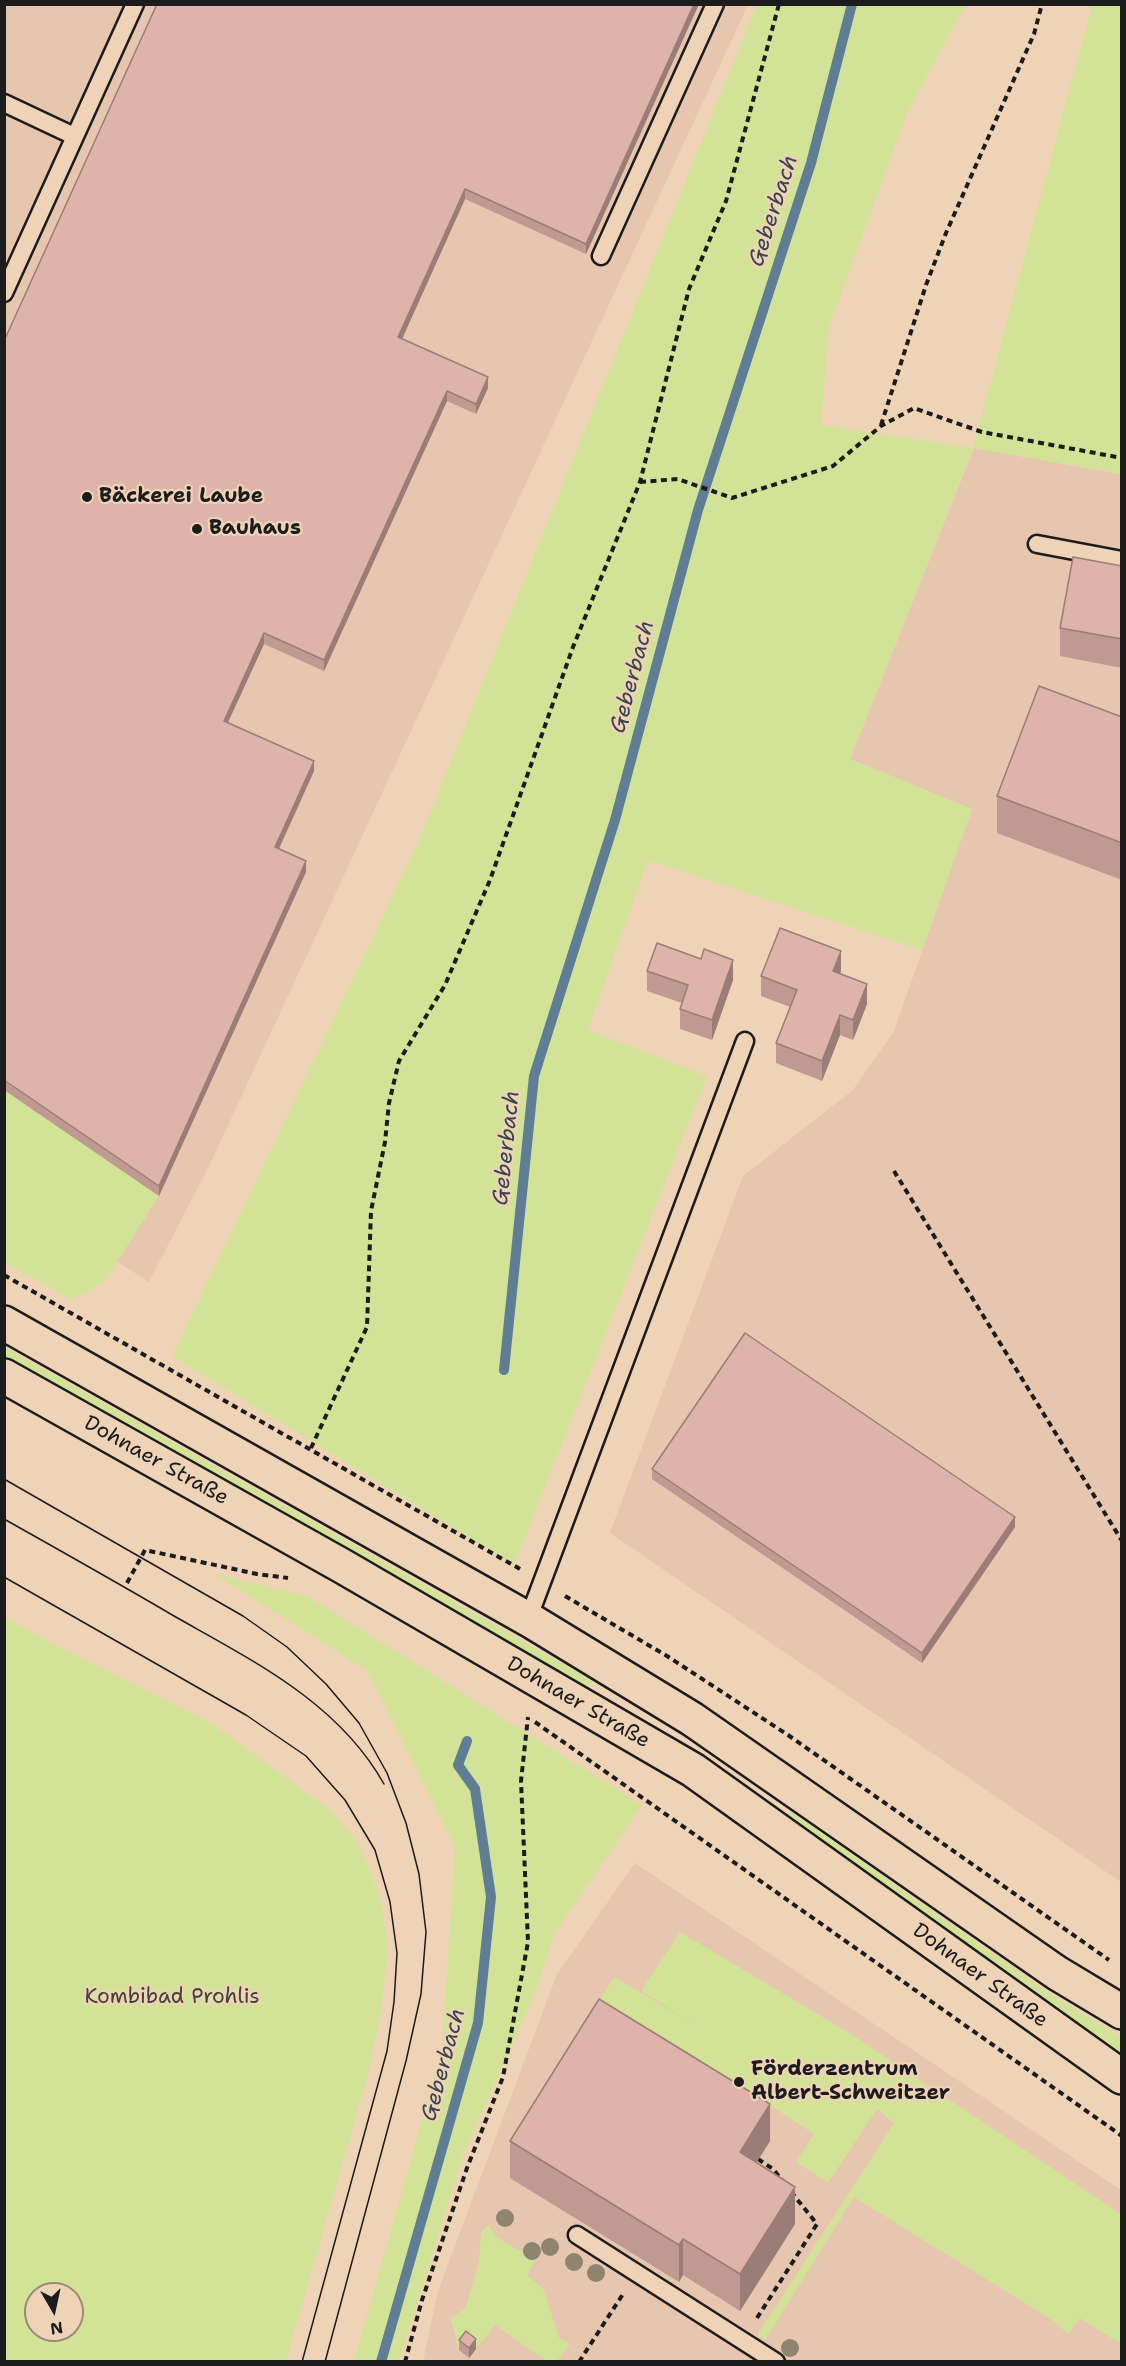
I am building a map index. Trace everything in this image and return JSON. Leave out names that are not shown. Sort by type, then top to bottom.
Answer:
[{"type":"main road","name":"Dohnaer Straße","points":[[4,1323],[533,1622],[692,1719],[1057,1973],[1122,2012]]},
{"type":"main road","name":"Dohnaer Straße","points":[[4,1376],[344,1567],[693,1770],[1122,2077]]},
{"type":"lane","points":[[4,293],[135,4]]},
{"type":"lane","points":[[601,256],[715,4]]},
{"type":"lane","points":[[4,103],[74,136]]},
{"type":"lane","points":[[1037,544],[1122,560]]},
{"type":"lane","points":[[533,1622],[533,1606],[745,1041]]},
{"type":"lane","points":[[577,2235],[776,2361]]},
{"type":"path","points":[[4,1275],[311,1448],[367,1327],[371,1211],[385,1142],[389,1103],[399,1062],[445,985],[490,880],[573,647],[640,482],[689,289],[726,201],[778,4]]},
{"type":"path","points":[[881,426],[926,285],[959,202],[1034,34],[1042,4]]},
{"type":"path","points":[[640,482],[678,479],[732,498],[833,466],[881,426],[914,408],[982,432],[1122,458]]},
{"type":"path","points":[[894,1171],[1122,1541]]},
{"type":"path","points":[[127,1583],[145,1550],[257,1575],[292,1579]]},
{"type":"path","points":[[405,2361],[426,2289],[467,2168],[503,2077],[528,1942],[521,1781],[528,1717],[1122,2136]]},
{"type":"path","points":[[742,2341],[817,2224],[773,2169],[758,2159]]},
{"type":"path","points":[[579,2361],[637,2273]]},
{"type":"shaded area","name":"Bauhaus","points":[[4,5],[748,5],[210,1164],[149,1282],[5,1190]]},
{"type":"shaded area","points":[[974,448],[1121,474],[1121,1882],[610,1533],[743,1176],[853,1090],[894,1031],[972,809],[850,759]]},
{"type":"shaded area","name":"Förderzentrum Albert-Schweitzer","points":[[635,1863],[1121,2190],[1121,2361],[423,2362],[438,2291],[557,1974]]},
{"type":"green space","points":[[757,4],[965,5],[907,113],[829,327],[821,425],[973,448],[850,759],[972,809],[922,950],[648,860],[588,1030],[707,1076],[514,1565],[172,1356],[418,843]]},
{"type":"green space","points":[[1092,5],[1121,5],[1121,474],[973,448]]},
{"type":"green space","points":[[4,1090],[159,1196],[105,1281],[72,1300],[5,1263]]},
{"type":"green space","points":[[5,1347],[593,1681],[587,1689],[5,1358]]},
{"type":"green space","points":[[213,1573],[309,1597],[642,1805],[555,1933],[535,1994],[464,2152],[399,2361],[354,2361],[442,2049],[455,1847],[368,1671]]},
{"type":"green space","name":"Kombibad Prohlis","points":[[5,1617],[43,1639],[213,1724],[330,1810],[358,1842],[372,1875],[382,1908],[388,1947],[381,2010],[368,2075],[286,2361],[5,2361]]},
{"type":"green space","points":[[789,1810],[1047,1992],[1121,2037],[1121,2057],[782,1817]]},
{"type":"green space","points":[[680,1932],[851,2034],[1121,2214],[1121,2344],[1080,2318],[1068,2334],[1052,2320],[854,2197],[765,2340],[758,2334],[894,2123],[877,2109],[828,2183],[796,2162],[814,2134],[747,2090],[598,2003],[614,1977],[706,2031],[641,1991]]},
{"type":"green space","points":[[488,2225],[498,2238],[535,2260],[527,2276],[543,2288],[559,2338],[570,2344],[557,2361],[546,2361],[495,2325],[469,2358],[459,2350],[451,2319],[466,2307],[479,2261],[481,2232]]},
{"type":"building","name":"Bauhaus","points":[[157,4],[694,4],[586,244],[465,189],[398,337],[488,377],[476,404],[447,391],[324,660],[264,633],[224,721],[314,761],[275,847],[306,861],[159,1186],[4,1080],[4,341]]},
{"type":"building","points":[[1073,557],[1122,566],[1122,639],[1060,628]]},
{"type":"building","points":[[1039,686],[1122,717],[1122,843],[997,796]]},
{"type":"building","points":[[780,928],[841,951],[833,971],[867,984],[853,1020],[840,1015],[822,1061],[776,1043],[797,990],[761,976]]},
{"type":"building","points":[[657,943],[701,959],[704,949],[733,960],[712,1020],[680,1009],[688,985],[647,971]]},
{"type":"building","points":[[745,1333],[1015,1517],[922,1653],[652,1469]]},
{"type":"building","points":[[599,1999],[770,2104],[740,2152],[795,2187],[740,2274],[683,2239],[679,2245],[510,2141]]},
{"type":"building","points":[[466,2331],[476,2339],[469,2348],[459,2340]]},
{"type":"waterway","name":"Geberbach","points":[[504,1370],[534,1076],[615,820],[698,510],[811,163],[852,4]]},
{"type":"waterway","name":"Geberbach","points":[[381,2362],[478,2023],[491,1897],[475,1789],[458,1765],[467,1741]]},
{"type":"tram line","points":[[4,1479],[243,1616],[287,1647],[326,1684],[359,1723],[387,1773],[406,1823],[419,1874],[426,1932],[421,1994],[406,2061],[325,2362]]},
{"type":"tram line","points":[[4,1519],[234,1650],[291,1686],[343,1729],[365,1755],[384,1784]]},
{"type":"tram line","points":[[4,1577],[246,1715],[306,1756],[345,1800],[375,1850],[390,1902],[397,1953],[394,2002],[387,2051],[302,2362]]},
{"type":"place","name":"Bäckerei Laube","points":[[87,497]]},
{"type":"place","name":"Bauhaus","points":[[197,529]]},
{"type":"place","name":"Förderzentrum Albert-Schweitzer","points":[[739,2082]]}]
